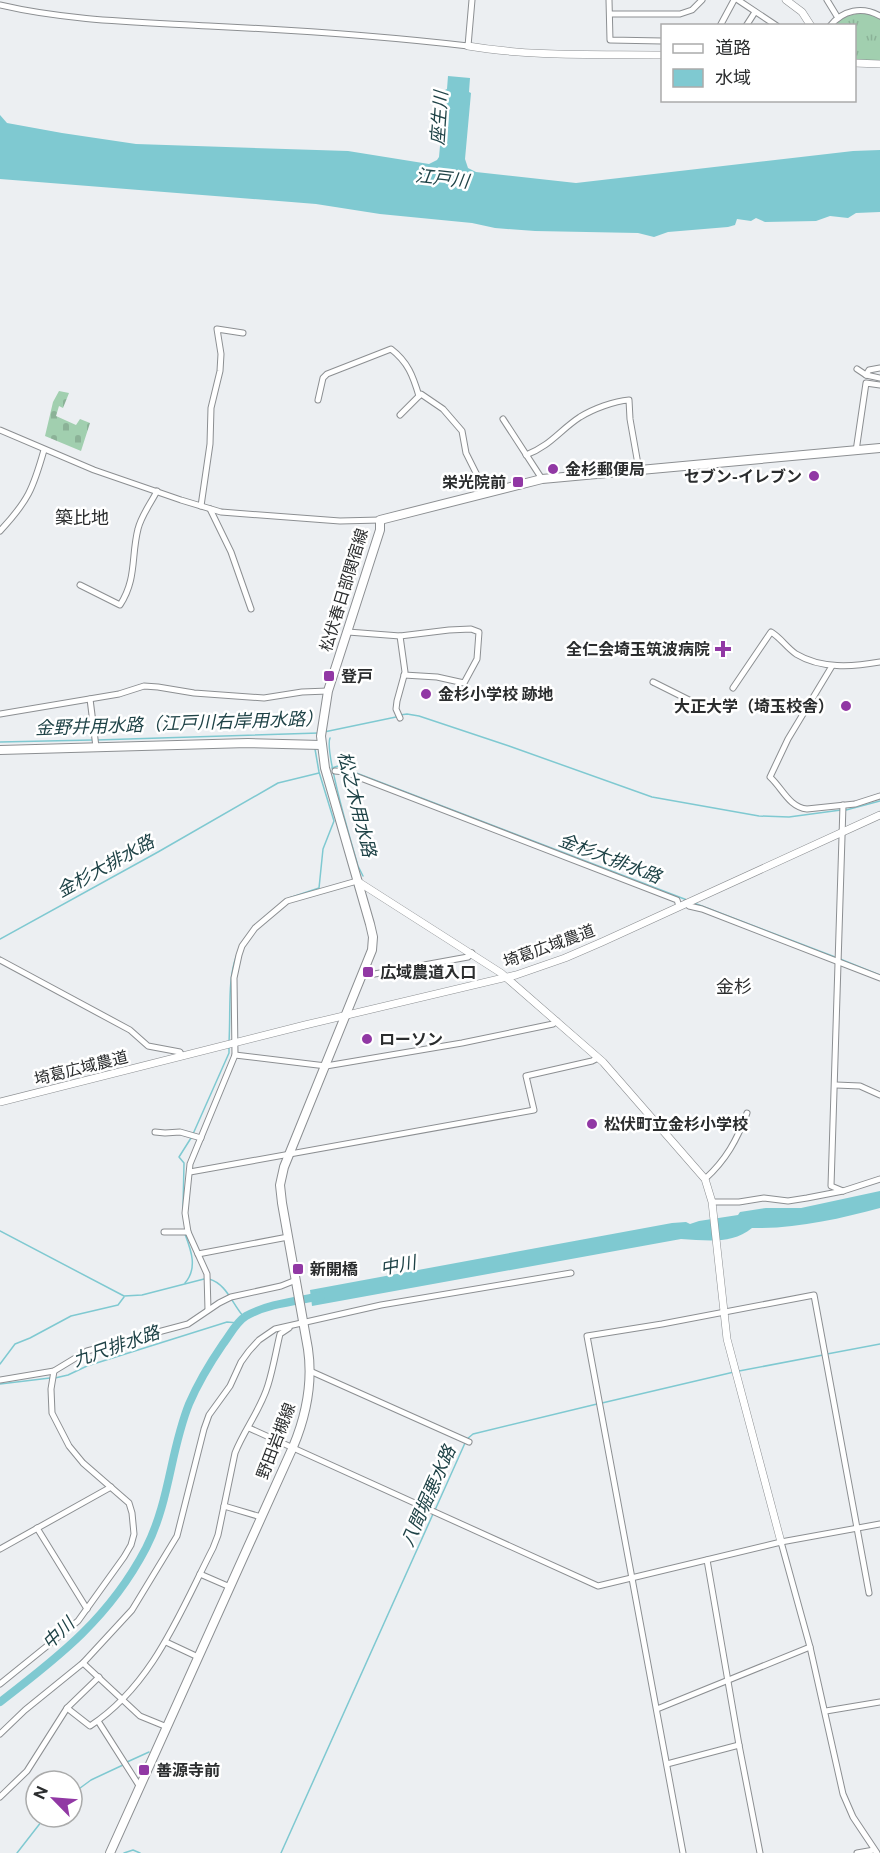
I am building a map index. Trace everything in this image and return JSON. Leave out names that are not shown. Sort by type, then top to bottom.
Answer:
[{"type":"main road","name":"松伏春日部関宿線","points":[[322,737],[328,691],[380,530],[380,520],[542,479],[880,448]]},
{"type":"main road","points":[[0,750],[248,743],[322,737]]},
{"type":"main road","name":"野田岩槻線","points":[[110,1853],[292,1448],[304,1414],[310,1371],[280,1185],[289,1154],[364,974],[372,950],[373,937],[325,768],[322,737]]},
{"type":"street","points":[[9,7],[10,0]]},
{"type":"street","points":[[468,46],[472,0]]},
{"type":"street","points":[[609,0],[610,40],[661,41]]},
{"type":"street","points":[[721,24],[736,0],[774,24]]},
{"type":"street","points":[[786,0],[800,9],[810,24]]},
{"type":"street","points":[[827,0],[838,18]]},
{"type":"street","points":[[610,14],[680,14],[692,10],[699,1]]},
{"type":"street","points":[[0,5],[47,14],[108,20],[342,33],[497,51],[661,55]]},
{"type":"street","points":[[832,24],[849,12],[861,10],[880,15]]},
{"type":"street","points":[[747,24],[755,12]]},
{"type":"street","points":[[856,63],[880,64]]},
{"type":"street","points":[[201,506],[210,444],[212,408],[220,371],[221,354],[217,329],[243,333]]},
{"type":"street","points":[[318,400],[323,378],[327,374],[394,348],[412,373],[419,396]]},
{"type":"street","points":[[866,375],[869,370],[880,368]]},
{"type":"street","points":[[856,369],[866,375],[880,378]]},
{"type":"street","points":[[856,451],[866,383],[880,386]]},
{"type":"street","points":[[400,415],[421,394],[443,409],[462,431],[466,453],[486,493]]},
{"type":"street","points":[[526,455],[540,450],[581,417],[622,400],[629,400],[639,470]]},
{"type":"street","points":[[503,419],[542,479]]},
{"type":"street","points":[[0,430],[44,450],[157,491],[231,514],[351,522],[380,520]]},
{"type":"street","points":[[0,531],[28,498],[44,450]]},
{"type":"street","points":[[80,585],[120,605],[128,591],[134,570],[137,530],[157,491]]},
{"type":"street","points":[[210,509],[231,552],[251,609]]},
{"type":"street","points":[[348,632],[400,636],[476,629],[480,637],[477,659],[464,683],[437,677],[404,675]]},
{"type":"street","points":[[734,688],[771,632],[776,632],[800,656],[832,666],[859,666],[880,662]]},
{"type":"street","points":[[399,716],[397,701],[404,675],[400,636]]},
{"type":"street","points":[[832,666],[788,739],[770,777],[795,807],[844,809],[880,796]]},
{"type":"street","points":[[653,682],[689,700]]},
{"type":"street","points":[[0,714],[119,694],[144,686],[194,693],[264,698],[328,691]]},
{"type":"street","points":[[90,699],[96,747]]},
{"type":"street","points":[[335,771],[345,772],[600,869],[677,900],[683,905],[880,978]]},
{"type":"street","points":[[843,1191],[831,1186],[844,809]]},
{"type":"street","name":"埼葛広域農道","points":[[0,1102],[506,977],[565,958],[880,815]]},
{"type":"street","points":[[208,1310],[207,1274],[194,1250],[185,1212],[190,1164],[235,1056],[234,978],[238,955],[255,928],[287,901],[357,881],[506,977],[598,1058],[705,1179],[712,1203],[722,1312],[735,1372],[810,1647],[843,1796],[853,1817],[876,1851],[857,1853]]},
{"type":"street","points":[[364,974],[468,957],[472,953]]},
{"type":"street","points":[[0,960],[130,1030],[148,1046],[180,1052],[182,1056]]},
{"type":"street","points":[[235,1056],[326,1066],[462,1043],[553,1024],[556,1021]]},
{"type":"street","points":[[190,1172],[534,1110],[526,1076],[598,1058]]},
{"type":"street","points":[[836,1085],[860,1086],[880,1095]]},
{"type":"street","points":[[705,1179],[716,1169],[735,1144],[747,1113]]},
{"type":"street","points":[[155,1132],[180,1132],[201,1138]]},
{"type":"street","points":[[712,1203],[764,1198],[788,1201],[843,1191],[880,1179]]},
{"type":"street","points":[[165,1232],[188,1232]]},
{"type":"street","points":[[198,1254],[288,1237]]},
{"type":"street","points":[[0,1734],[25,1710],[83,1663],[132,1610],[177,1536],[209,1415],[230,1386],[241,1362],[259,1340],[275,1329],[381,1305],[571,1273]]},
{"type":"street","points":[[0,1380],[54,1371],[87,1351],[188,1324],[231,1297],[297,1283]]},
{"type":"street","points":[[683,1853],[587,1336],[814,1295],[869,1593]]},
{"type":"street","points":[[67,1708],[87,1725],[90,1726],[98,1721],[123,1700],[166,1642],[218,1535],[235,1453],[268,1386],[280,1334],[302,1322]]},
{"type":"street","points":[[0,1684],[78,1621],[131,1545],[134,1534],[129,1503],[83,1463],[69,1446],[52,1413],[51,1389],[54,1371]]},
{"type":"street","points":[[310,1371],[469,1442]]},
{"type":"street","points":[[249,1428],[598,1586],[782,1542],[880,1524]]},
{"type":"street","points":[[0,1549],[111,1486]]},
{"type":"street","points":[[224,1506],[261,1517]]},
{"type":"street","points":[[37,1528],[87,1609]]},
{"type":"street","points":[[707,1560],[760,1853]]},
{"type":"street","points":[[200,1574],[230,1587]]},
{"type":"street","points":[[166,1642],[198,1657]]},
{"type":"street","points":[[657,1709],[810,1647]]},
{"type":"street","points":[[83,1663],[140,1716],[167,1727]]},
{"type":"street","points":[[0,1797],[27,1771],[67,1708],[99,1677]]},
{"type":"street","points":[[826,1711],[880,1702]]},
{"type":"street","points":[[98,1721],[140,1787]]},
{"type":"street","points":[[667,1764],[739,1746]]},
{"type":"green space","points":[[868,13],[880,19],[880,61],[856,60],[856,24],[836,24],[844,17]]},
{"type":"green space","points":[[59,391],[69,393],[63,408],[59,406],[56,416],[76,425],[80,419],[90,423],[81,451],[45,436],[53,402]]},
{"type":"water","name":"江戸川","points":[[448,76],[470,78],[469,92],[471,93],[465,159],[468,168],[476,172],[576,183],[853,151],[880,150],[880,212],[856,213],[848,218],[830,216],[816,221],[765,222],[756,218],[751,221],[737,219],[735,225],[728,227],[668,232],[654,237],[638,233],[495,228],[472,223],[380,214],[316,204],[0,179],[0,115],[7,123],[136,144],[348,151],[429,164],[439,157]]},
{"type":"water","points":[[880,1191],[880,1208],[833,1219],[784,1227],[752,1228],[727,1239],[681,1239],[312,1306],[310,1290],[672,1223],[690,1224],[766,1208],[801,1208]]},
{"type":"waterway","name":"金野井用水路（江戸川右岸用水路）","points":[[400,715],[419,716],[652,797],[759,816],[789,817],[841,810]]},
{"type":"waterway","name":"金野井用水路（江戸川右岸用水路）","points":[[324,732],[396,717]]},
{"type":"waterway","name":"金野井用水路（江戸川右岸用水路）","points":[[96,740],[319,733]]},
{"type":"waterway","name":"松之木用水路","points":[[330,738],[329,747],[335,779],[358,866],[363,876]]},
{"type":"waterway","name":"金野井用水路（江戸川右岸用水路）","points":[[0,742],[92,740]]},
{"type":"waterway","points":[[289,898],[319,888],[323,849],[334,821],[319,772],[315,749]]},
{"type":"waterway","name":"金杉大排水路","points":[[332,768],[338,766],[687,900]]},
{"type":"waterway","name":"金杉大排水路","points":[[0,939],[278,783],[319,773]]},
{"type":"waterway","name":"金野井用水路（江戸川右岸用水路）","points":[[846,810],[880,801]]},
{"type":"waterway","name":"金杉大排水路","points":[[694,903],[835,957]]},
{"type":"waterway","points":[[229,1043],[231,983],[238,951],[260,922],[278,906]]},
{"type":"waterway","name":"金杉大排水路","points":[[840,959],[880,975]]},
{"type":"waterway","points":[[193,1134],[229,1053],[229,1047]]},
{"type":"waterway","points":[[183,1208],[184,1163],[179,1157],[191,1138]]},
{"type":"waterway","points":[[0,1231],[124,1296],[142,1295],[204,1279]]},
{"type":"waterway","points":[[185,1234],[192,1265],[185,1283]]},
{"type":"waterway","points":[[209,1279],[225,1290],[244,1317]]},
{"type":"waterway","name":"中川","points":[[0,1702],[82,1634],[100,1615],[132,1573],[154,1530],[189,1404],[209,1366],[236,1325],[254,1312],[282,1303],[321,1296]]},
{"type":"waterway","points":[[0,1364],[15,1344],[71,1316],[118,1305],[124,1297]]},
{"type":"waterway","name":"九尺排水路","points":[[55,1378],[227,1322],[238,1323]]},
{"type":"waterway","name":"八間堀悪水路","points":[[827,1354],[880,1344]]},
{"type":"waterway","name":"八間堀悪水路","points":[[739,1371],[823,1355]]},
{"type":"waterway","name":"八間堀悪水路","points":[[602,1403],[734,1372]]},
{"type":"waterway","name":"九尺排水路","points":[[0,1384],[50,1378]]},
{"type":"waterway","name":"八間堀悪水路","points":[[467,1439],[473,1434],[597,1404]]},
{"type":"waterway","name":"八間堀悪水路","points":[[435,1510],[465,1443]]},
{"type":"waterway","name":"八間堀悪水路","points":[[281,1853],[433,1514]]},
{"type":"waterway","points":[[127,1762],[149,1752]]},
{"type":"waterway","points":[[84,1785],[123,1765]]},
{"type":"waterway","points":[[17,1853],[36,1829]]},
{"type":"waterway","name":"八間堀悪水路","points":[[124,1853],[133,1850],[140,1853]]},
{"type":"place","name":"金杉郵便局","points":[[553,469]]},
{"type":"place","name":"セブン-イレブン","points":[[814,476]]},
{"type":"place","name":"栄光院前","points":[[518,482]]},
{"type":"place","name":"全仁会埼玉筑波病院","points":[[723,649]]},
{"type":"place","name":"登戸","points":[[329,676]]},
{"type":"place","name":"金杉小学校 跡地","points":[[426,694]]},
{"type":"place","name":"大正大学（埼玉校舎）","points":[[846,706]]},
{"type":"place","name":"広域農道入口","points":[[368,972]]},
{"type":"place","name":"ローソン","points":[[367,1039]]},
{"type":"place","name":"松伏町立金杉小学校","points":[[592,1124]]},
{"type":"place","name":"新開橋","points":[[298,1269]]},
{"type":"place","name":"善源寺前","points":[[144,1770]]},
{"type":"district","name":"築比地","points":[[82,517]]},
{"type":"district","name":"金杉","points":[[734,986]]},
{"type":"water label","name":"座生川","points":[[439,118]]}]
